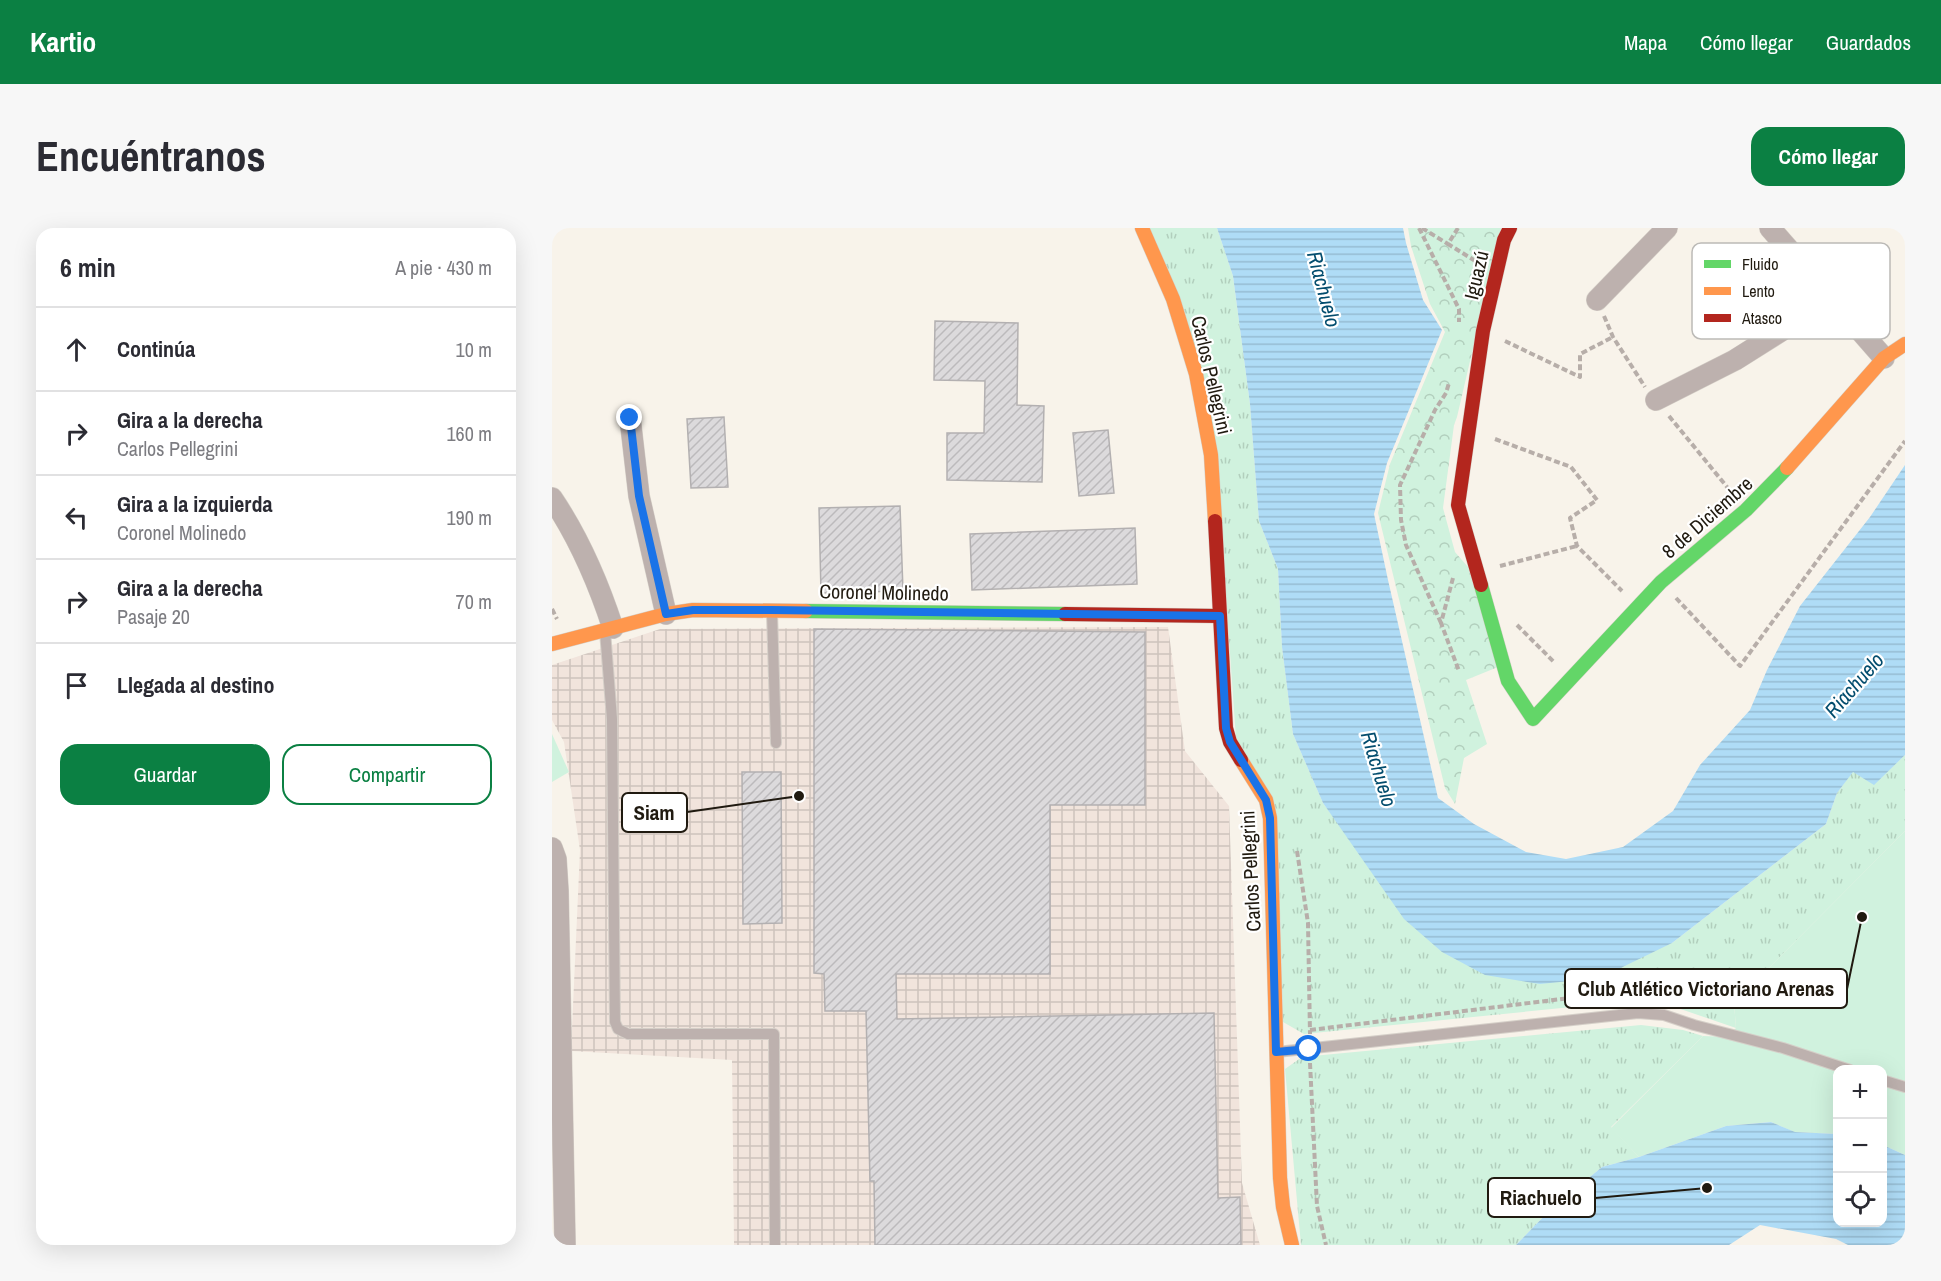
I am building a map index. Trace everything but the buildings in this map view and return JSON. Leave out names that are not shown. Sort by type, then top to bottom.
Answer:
[{"type":"street","name":"Carlos Pellegrini","points":[[1142,228],[1173,299],[1196,374],[1211,454],[1226,728],[1230,742],[1266,800],[1270,818],[1280,1178],[1283,1207],[1292,1245]]},
{"type":"street","name":"Iguazú","points":[[1510,228],[1504,240],[1483,331],[1458,505],[1508,681],[1533,719]]},
{"type":"street","points":[[1597,300],[1667,228]]},
{"type":"street","points":[[1770,228],[1783,243]]},
{"type":"street","points":[[1656,400],[1735,360],[1768,339]]},
{"type":"street","points":[[1867,339],[1884,358]]},
{"type":"street","name":"8 de Diciembre","points":[[1533,719],[1661,582],[1746,510],[1782,474],[1884,358],[1905,344]]},
{"type":"street","points":[[630,418],[639,496],[666,614]]},
{"type":"street","points":[[552,498],[588,563],[601,592],[609,630]]},
{"type":"street","name":"Coronel Molinedo","points":[[552,644],[666,614],[693,610],[1220,616]]},
{"type":"street","points":[[552,848],[556,859],[558,1181],[565,1245]]},
{"type":"lane","points":[[772,610],[776,743]]},
{"type":"lane","points":[[609,630],[615,1022],[618,1029],[628,1035],[774,1034],[775,1245]]},
{"type":"lane","points":[[1276,1052],[1638,1013],[1664,1015],[1784,1048],[1835,1065]]},
{"type":"lane","points":[[1887,1082],[1905,1087]]},
{"type":"path","points":[[1420,228],[1496,274]]},
{"type":"path","points":[[1420,228],[1459,309],[1458,329]]},
{"type":"path","points":[[1448,244],[1458,228]]},
{"type":"path","points":[[1597,300],[1613,337],[1656,400],[1746,510]]},
{"type":"path","points":[[1483,331],[1580,377],[1580,354],[1613,337]]},
{"type":"path","points":[[1450,382],[1400,485],[1401,520],[1406,545],[1459,670]]},
{"type":"path","points":[[1495,439],[1571,467],[1597,500],[1570,518],[1577,546],[1638,606]]},
{"type":"path","points":[[1661,582],[1740,666],[1905,441]]},
{"type":"path","points":[[1441,624],[1452,578],[1577,546]]},
{"type":"path","points":[[1512,620],[1571,680]]},
{"type":"path","points":[[1296,844],[1308,923],[1309,1049],[1317,1206],[1326,1245]]},
{"type":"path","points":[[1310,1030],[1643,989],[1685,997]]},
{"type":"shaded area","points":[[1168,627],[1185,751],[1229,806],[1242,1183],[1260,1245],[734,1245],[732,1060],[571,1051],[580,850],[564,742],[552,720],[552,665],[660,629]]},
{"type":"green space","points":[[1148,228],[1217,228],[1233,276],[1250,404],[1259,521],[1278,569],[1282,647],[1293,734],[1323,803],[1364,859],[1672,943],[1826,824],[1837,793],[1853,771],[1874,784],[1905,755],[1905,831],[1734,1003],[1736,1028],[1663,1003],[1622,1002],[1304,1034],[1283,1022],[1278,841],[1236,739],[1216,452]]},
{"type":"green space","points":[[1408,228],[1501,228],[1454,425],[1443,508],[1455,552],[1468,567],[1498,667],[1466,680],[1487,744],[1464,758],[1455,804],[1445,788],[1378,513],[1390,464],[1445,332],[1430,304],[1411,246]]},
{"type":"green space","points":[[552,734],[569,772],[552,782]]},
{"type":"green space","points":[[1905,831],[1905,1155],[1887,1147],[1887,1065],[1833,1065],[1833,1134],[1794,1132],[1771,1122],[1726,1126],[1639,1157],[1611,1128],[1703,1036],[1727,1037],[1736,1028],[1734,1003]]},
{"type":"green space","points":[[1641,1025],[1683,1030],[1703,1036],[1611,1127],[1639,1157],[1602,1167],[1551,1209],[1516,1245],[1301,1245],[1285,1069],[1302,1057]]},
{"type":"water","name":"Riachuelo","points":[[1217,228],[1403,228],[1423,300],[1442,330],[1387,463],[1374,514],[1438,798],[1474,824],[1526,852],[1566,859],[1623,847],[1673,811],[1700,765],[1750,710],[1767,670],[1800,606],[1870,517],[1905,465],[1905,755],[1874,785],[1853,772],[1837,793],[1826,824],[1672,943],[1600,978],[1540,984],[1485,975],[1442,952],[1404,919],[1323,803],[1293,734],[1282,647],[1278,569],[1259,521],[1250,404],[1233,276]]},
{"type":"water","points":[[1771,1122],[1795,1132],[1833,1134],[1833,1227],[1887,1227],[1887,1147],[1905,1155],[1905,1245],[1848,1245],[1836,1239],[1760,1225],[1729,1245],[1516,1245],[1551,1209],[1602,1167],[1639,1157],[1726,1126]]},
{"type":"traffic: fast","points":[[1481,585],[1508,681],[1533,719],[1661,582],[1746,510],[1787,468]]},
{"type":"traffic: fast","points":[[806,611],[1065,614]]},
{"type":"traffic: slow","points":[[1142,228],[1173,299],[1196,374],[1211,455],[1215,521]]},
{"type":"traffic: slow","points":[[1787,468],[1884,358],[1905,344]]},
{"type":"traffic: slow","points":[[552,644],[666,614],[693,610],[806,611]]},
{"type":"traffic: slow","points":[[1241,760],[1266,800],[1270,818],[1280,1178],[1283,1207],[1292,1245]]},
{"type":"traffic: jam","points":[[1481,585],[1458,505],[1483,331],[1504,240],[1510,228]]},
{"type":"traffic: jam","points":[[1215,521],[1226,728],[1230,742],[1241,760]]},
{"type":"traffic: jam","points":[[1065,614],[1220,616]]},
{"type":"place","name":"Siam","points":[[799,796]]},
{"type":"place","name":"Club Atlético Victoriano Arenas","points":[[1862,917]]},
{"type":"place","name":"Riachuelo","points":[[1707,1188]]},
{"type":"route","points":[[630,418],[639,496],[666,614],[693,610],[772,610],[1220,616],[1226,728],[1230,742],[1266,800],[1270,818],[1276,1052],[1309,1049]]}]
